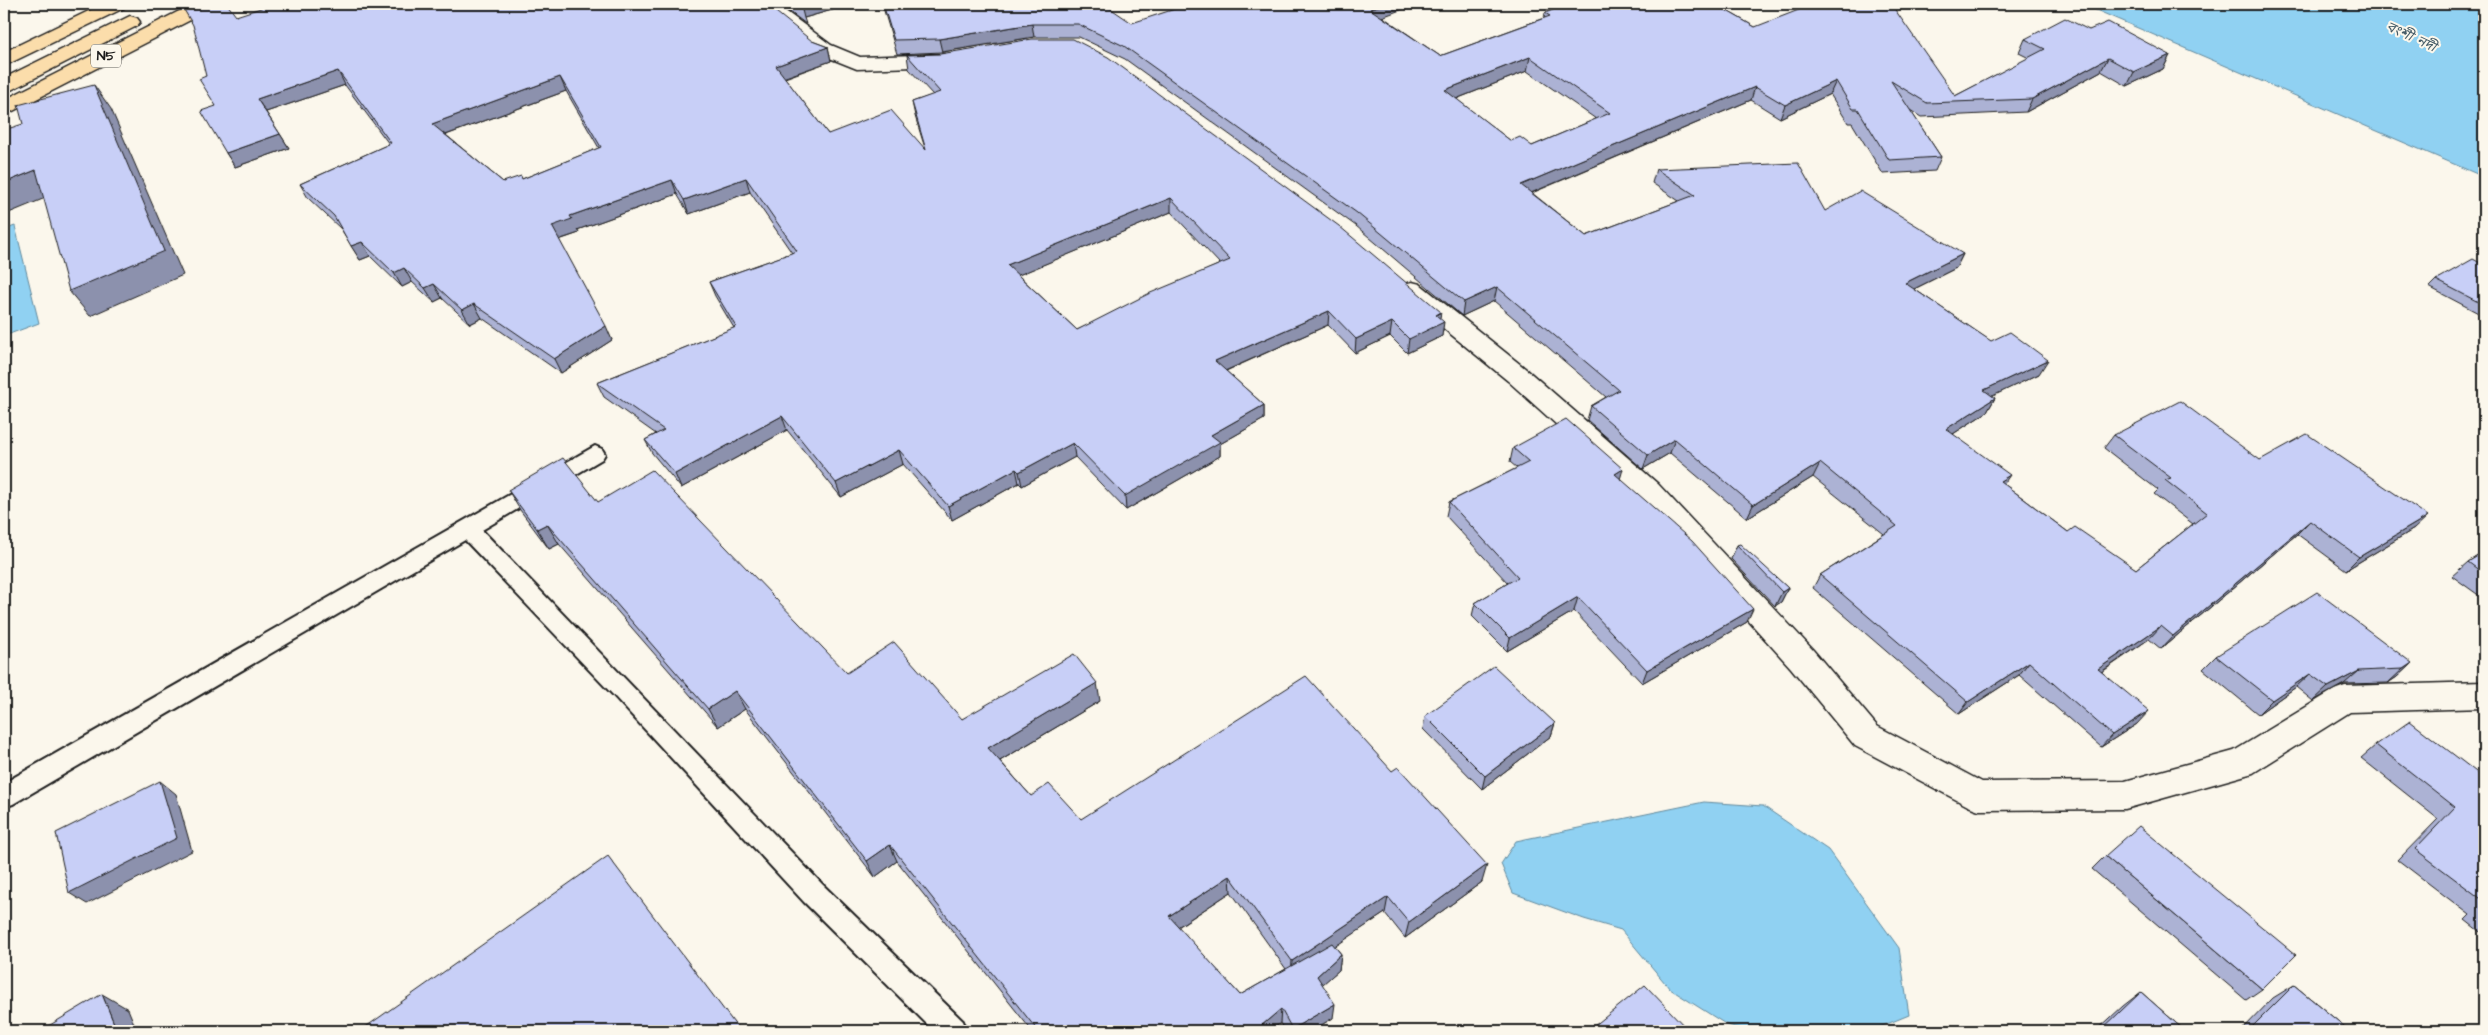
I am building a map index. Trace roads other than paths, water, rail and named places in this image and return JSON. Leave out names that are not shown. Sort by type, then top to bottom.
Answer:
[{"type":"highway","points":[[4,60],[117,4]]},
{"type":"highway","name":"N5","points":[[4,108],[207,4]]},
{"type":"highway","name":"N5","points":[[4,86],[154,10]]},
{"type":"street","points":[[764,4],[824,49],[857,63],[942,60],[969,56]]},
{"type":"street","points":[[1397,277],[1517,375],[1648,491],[1802,659],[1866,736],[1979,796],[2125,795],[2242,764],[2345,699],[2484,695]]},
{"type":"lane","points":[[4,796],[595,454]]},
{"type":"lane","points":[[467,528],[623,690],[813,893],[953,1031]]},
{"type":"water","name":"বংশী নদী","points":[[2082,4],[2484,4],[2484,177]]},
{"type":"water","points":[[15,226],[39,323],[4,336],[4,230]]},
{"type":"water","points":[[1704,802],[1763,806],[1828,850],[1899,948],[1909,1015],[1870,1031],[1752,1031],[1727,1025],[1670,989],[1621,930],[1584,919],[1513,893],[1501,864],[1516,841]]}]
